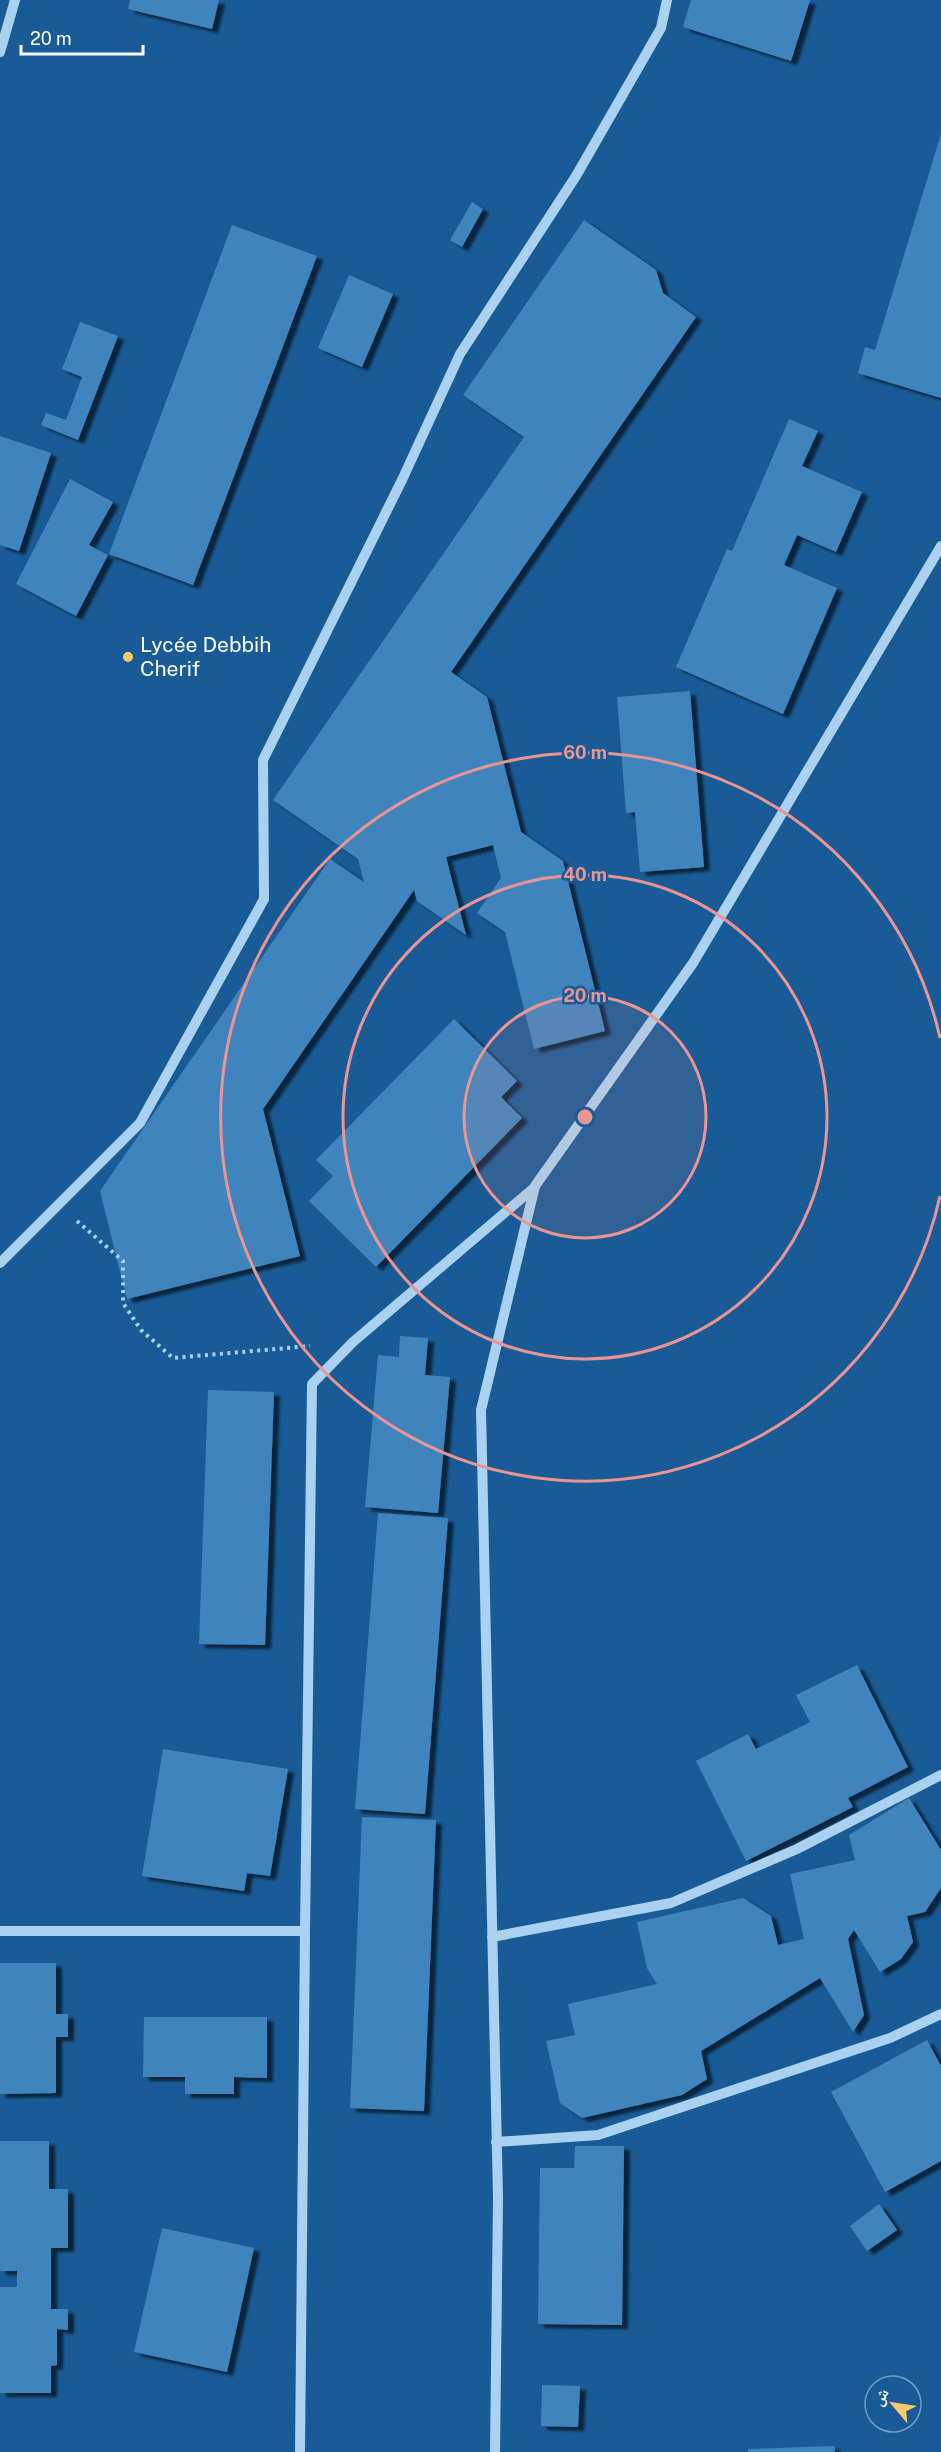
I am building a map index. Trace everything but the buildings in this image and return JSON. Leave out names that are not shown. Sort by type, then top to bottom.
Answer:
[{"type":"street","points":[[0,52],[15,0]]},
{"type":"street","points":[[0,1263],[140,1123],[264,899],[263,760],[402,480],[460,354],[576,176],[661,28],[667,0]]},
{"type":"street","points":[[300,2452],[312,1384],[353,1342],[535,1186],[693,963],[941,546]]},
{"type":"street","points":[[495,2452],[498,2198],[481,1410],[535,1186]]},
{"type":"street","points":[[492,1937],[671,1903],[796,1849],[941,1775]]},
{"type":"street","points":[[0,1931],[305,1931]]},
{"type":"street","points":[[496,2142],[598,2134],[890,2038],[941,2014]]},
{"type":"path","points":[[57,1206],[123,1261],[123,1303],[141,1330],[172,1358],[353,1342]]},
{"type":"place","name":"Lycée Debbih Cherif","points":[[128,657]]}]
